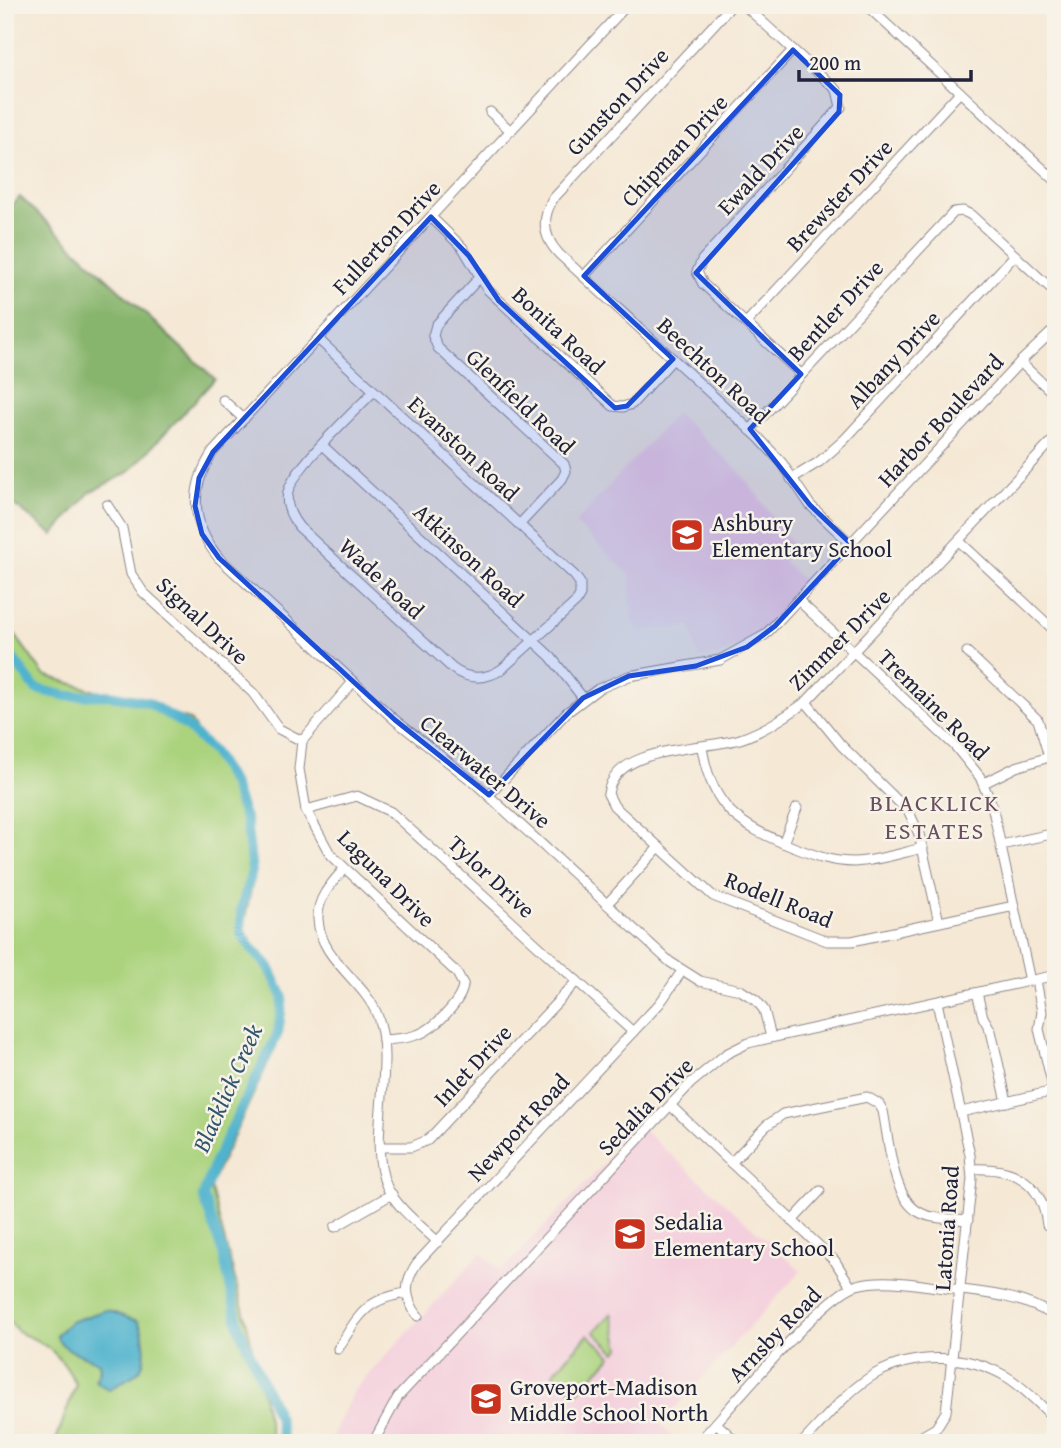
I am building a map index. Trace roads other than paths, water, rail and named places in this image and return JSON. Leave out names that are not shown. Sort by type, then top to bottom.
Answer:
[{"type":"street","name":"Fullerton Drive","points":[[195,506],[202,469],[213,452],[627,5]]},
{"type":"street","name":"Gunston Drive","points":[[545,230],[545,214],[553,199],[732,5]]},
{"type":"street","name":"Ewald Drive","points":[[744,5],[847,101],[702,260],[694,273],[746,323]]},
{"type":"street","points":[[866,5],[1056,181]]},
{"type":"street","name":"Chipman Drive","points":[[584,276],[793,50]]},
{"type":"street","name":"Brewster Drive","points":[[746,323],[960,92]]},
{"type":"street","points":[[490,112],[511,131]]},
{"type":"street","points":[[1047,173],[1056,164]]},
{"type":"street","name":"Bentler Drive","points":[[750,429],[948,216],[960,208],[1015,255]]},
{"type":"street","name":"Bonita Road","points":[[431,217],[463,247],[479,278],[499,301],[613,406],[623,412],[673,359]]},
{"type":"street","name":"Beechton Road","points":[[545,230],[554,249],[750,429],[776,456],[810,505],[851,544]]},
{"type":"street","points":[[1015,255],[1056,293]]},
{"type":"street","name":"Albany Drive","points":[[791,479],[819,462],[844,440],[1015,255]]},
{"type":"street","name":"Glenfield Road","points":[[479,278],[436,325],[429,337],[562,462],[568,471],[519,525]]},
{"type":"street","points":[[746,323],[801,374]]},
{"type":"street","name":"Harbor Boulevard","points":[[489,796],[555,723],[583,698],[629,676],[696,666],[735,653],[765,635],[1020,362],[1056,328]]},
{"type":"street","name":"Evanston Road","points":[[318,339],[573,575],[583,589],[576,602],[533,640]]},
{"type":"street","points":[[1020,362],[1056,396]]},
{"type":"street","points":[[323,446],[374,391]]},
{"type":"street","points":[[223,400],[244,419]]},
{"type":"street","name":"Zimmer Drive","points":[[604,795],[614,778],[637,761],[657,753],[702,747],[761,730],[806,702],[1056,437]]},
{"type":"street","name":"Wade Road","points":[[323,446],[300,471],[289,488],[288,509],[299,527],[452,668],[474,677],[496,673],[533,640]]},
{"type":"street","name":"Atkinson Road","points":[[323,446],[533,640],[559,666],[583,698]]},
{"type":"street","name":"Signal Drive","points":[[107,505],[122,528],[131,574],[136,583],[253,693],[276,726],[302,741]]},
{"type":"street","name":"Clearwater Drive","points":[[195,506],[202,534],[219,558],[353,682],[489,796],[682,971],[700,981],[740,990],[756,1000],[764,1010],[771,1037]]},
{"type":"street","points":[[959,541],[1056,632]]},
{"type":"street","name":"Tremaine Road","points":[[799,601],[955,746],[984,783],[1042,1012],[1040,1029],[1054,1091]]},
{"type":"street","points":[[967,652],[1038,720],[1052,756],[1016,767],[984,783]]},
{"type":"street","points":[[302,741],[353,682]]},
{"type":"street","points":[[806,702],[841,745],[903,804],[916,826],[923,848],[939,922]]},
{"type":"street","name":"Laguna Drive","points":[[302,741],[299,769],[306,810],[324,845],[344,869],[468,985],[427,1030],[416,1036],[383,1040]]},
{"type":"street","points":[[702,747],[708,779],[724,806],[757,833],[814,856],[847,862],[923,848]]},
{"type":"street","name":"Rodell Road","points":[[604,795],[713,896],[827,941],[852,941],[1014,906]]},
{"type":"street","name":"Tylor Drive","points":[[306,810],[357,796],[391,812],[633,1032]]},
{"type":"street","points":[[783,843],[797,808]]},
{"type":"street","points":[[1001,845],[1056,833]]},
{"type":"street","points":[[607,904],[659,847]]},
{"type":"street","points":[[344,869],[321,899],[319,928],[333,959],[371,1000],[379,1020],[383,1040],[382,1169],[391,1194],[438,1242]]},
{"type":"street","name":"Newport Road","points":[[407,1293],[410,1274],[633,1032],[666,995],[682,971]]},
{"type":"street","name":"Sedalia Drive","points":[[373,1443],[398,1397],[705,1070],[726,1054],[771,1037],[1056,975]]},
{"type":"street","name":"Inlet Drive","points":[[381,1147],[411,1147],[428,1140],[577,981]]},
{"type":"street","points":[[977,993],[983,1017],[991,1031],[1007,1102]]},
{"type":"street","name":"Latonia Road","points":[[910,1443],[936,1428],[944,1418],[961,1290],[972,1169],[937,1002]]},
{"type":"street","points":[[961,1112],[1054,1091]]},
{"type":"street","points":[[732,1163],[765,1126],[783,1114],[863,1096],[877,1097],[883,1111],[898,1186],[907,1203],[923,1214],[968,1220]]},
{"type":"street","points":[[671,1106],[840,1266],[851,1287]]},
{"type":"street","points":[[972,1169],[996,1170],[1027,1181],[1043,1200],[1047,1225]]},
{"type":"street","points":[[793,1221],[820,1191]]},
{"type":"street","points":[[335,1227],[391,1194]]},
{"type":"street","name":"Arnsby Road","points":[[698,1443],[823,1308],[851,1287],[888,1282],[1006,1296],[1056,1317]]},
{"type":"street","points":[[338,1349],[368,1306],[385,1297],[407,1293],[418,1316]]},
{"type":"street","points":[[802,1443],[844,1398],[877,1373],[915,1359],[953,1358],[1007,1377],[1056,1420]]},
{"type":"street","points":[[716,1423],[738,1443]]},
{"type":"water","points":[[106,1310],[138,1321],[145,1350],[139,1371],[109,1390],[95,1381],[100,1370],[99,1363],[64,1346],[56,1335],[70,1322]]},
{"type":"waterway","name":"Blacklick Creek","points":[[5,648],[36,689],[67,696],[109,695],[147,702],[186,726],[213,752],[232,783],[246,821],[252,871],[241,909],[241,932],[250,947],[269,967],[283,997],[278,1033],[215,1162],[203,1196],[223,1253],[239,1328],[279,1419],[283,1443]]},
{"type":"place","name":"Ashbury Elementary School","points":[[687,535]]},
{"type":"place","name":"Sedalia Elementary School","points":[[630,1234]]},
{"type":"place","name":"Groveport-Madison Middle School North","points":[[486,1399]]},
{"type":"district","name":"BLACKLICK ESTATES","points":[[935,816]]}]
